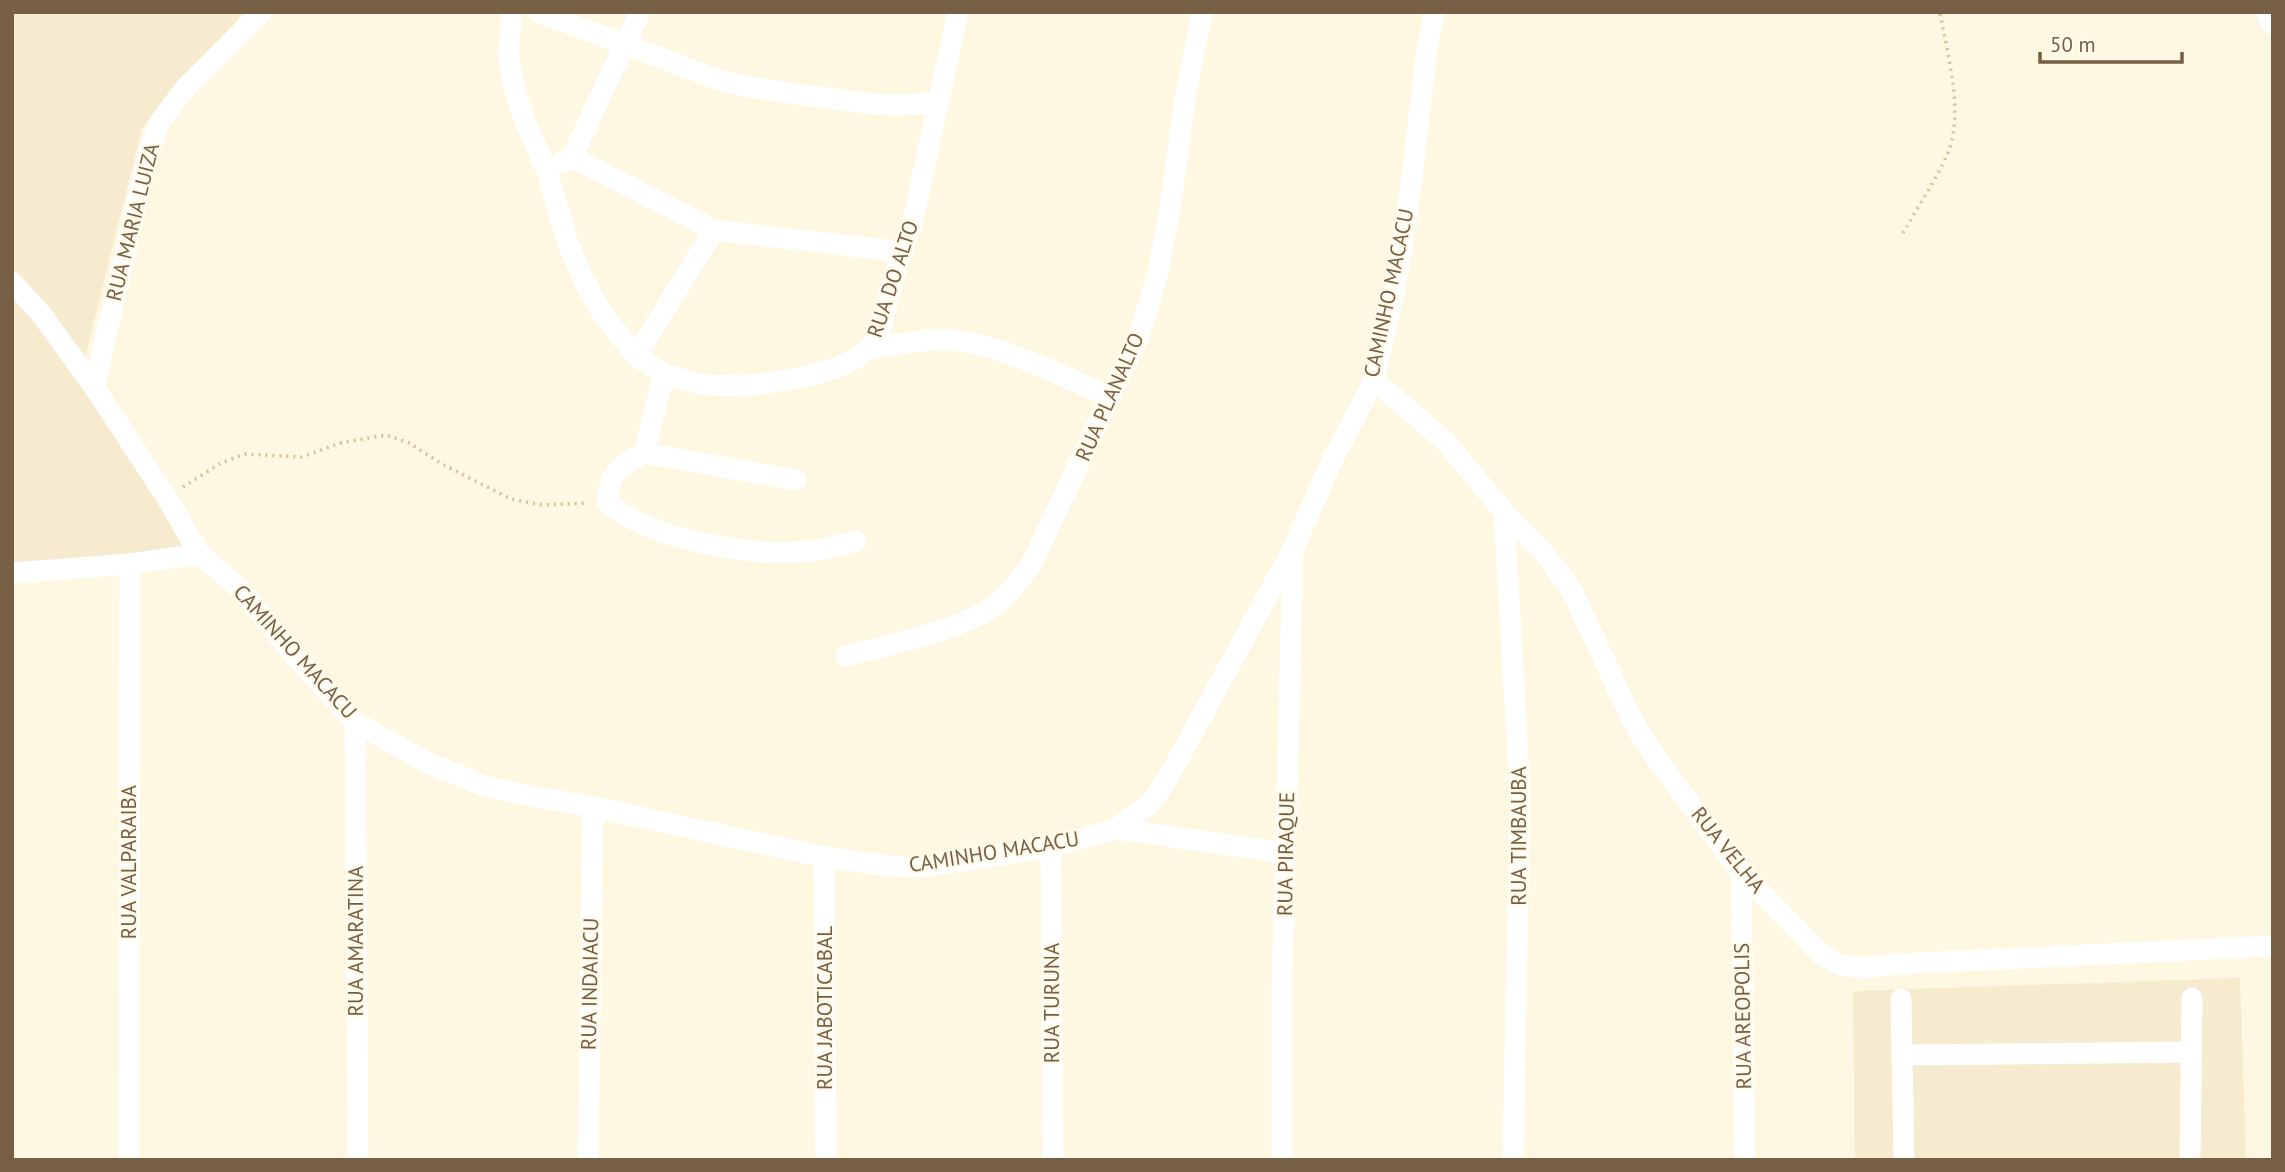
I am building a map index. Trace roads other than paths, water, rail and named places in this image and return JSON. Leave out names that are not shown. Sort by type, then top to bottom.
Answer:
[{"type":"street","name":"RUA MARIA LUIZA","points":[[93,387],[148,155],[159,123],[186,87],[262,12]]},
{"type":"street","name":"RUA DO ALTO","points":[[512,12],[508,53],[513,84],[524,119],[547,171],[567,241],[585,283],[604,317],[636,356],[664,374],[704,385],[746,386],[806,377],[836,368],[870,348],[879,334],[913,220],[958,12]]},
{"type":"street","points":[[538,12],[722,81],[753,89],[891,106],[916,106],[940,101]]},
{"type":"street","points":[[547,171],[572,157],[640,12]]},
{"type":"street","name":"RUA PLANALTO","points":[[846,656],[920,637],[971,619],[998,604],[1015,587],[1034,559],[1140,333],[1157,276],[1169,216],[1185,99],[1202,12]]},
{"type":"street","name":"CAMINHO MACACU","points":[[12,282],[41,314],[93,387],[167,498],[199,554],[239,588],[295,656],[355,722],[428,764],[485,786],[824,857],[896,867],[931,866],[1051,847],[1116,829],[1151,803],[1168,778],[1293,549],[1331,463],[1374,380],[1396,284],[1434,12]]},
{"type":"street","points":[[2266,12],[2273,26]]},
{"type":"street","points":[[572,157],[714,230],[902,252]]},
{"type":"street","points":[[636,356],[714,230]]},
{"type":"street","points":[[870,348],[921,341],[971,343],[1002,351],[1111,397]]},
{"type":"street","points":[[644,453],[664,374]]},
{"type":"street","name":"RUA VELHA","points":[[1374,380],[1446,442],[1504,512],[1546,555],[1572,591],[1634,724],[1658,761],[1741,872],[1822,955],[1841,965],[1863,968],[2134,951],[2273,946]]},
{"type":"street","points":[[796,480],[644,453],[620,466],[610,481],[607,502],[622,515],[711,545],[778,553],[809,551],[856,541]]},
{"type":"street","name":"RUA TIMBAUBA","points":[[1504,512],[1520,792],[1513,1160]]},
{"type":"street","name":"RUA PIRAQUE","points":[[1282,1160],[1282,986],[1293,549]]},
{"type":"street","points":[[12,573],[130,564],[199,554]]},
{"type":"street","name":"RUA VALPARAIBA","points":[[129,1160],[130,564]]},
{"type":"street","name":"RUA AMARATINA","points":[[355,722],[358,1160]]},
{"type":"street","name":"RUA INDAIACU","points":[[588,1160],[593,807]]},
{"type":"street","points":[[1116,829],[1286,853]]},
{"type":"street","name":"RUA TURUNA","points":[[1051,847],[1053,1160]]},
{"type":"street","name":"RUA JABOTICABAL","points":[[824,857],[826,1160]]},
{"type":"street","name":"RUA AREOPOLIS","points":[[1741,872],[1745,1160]]},
{"type":"street","points":[[2190,1160],[2192,998]]},
{"type":"street","points":[[1901,999],[1904,1160]]},
{"type":"street","points":[[1902,1055],[2191,1052]]}]
